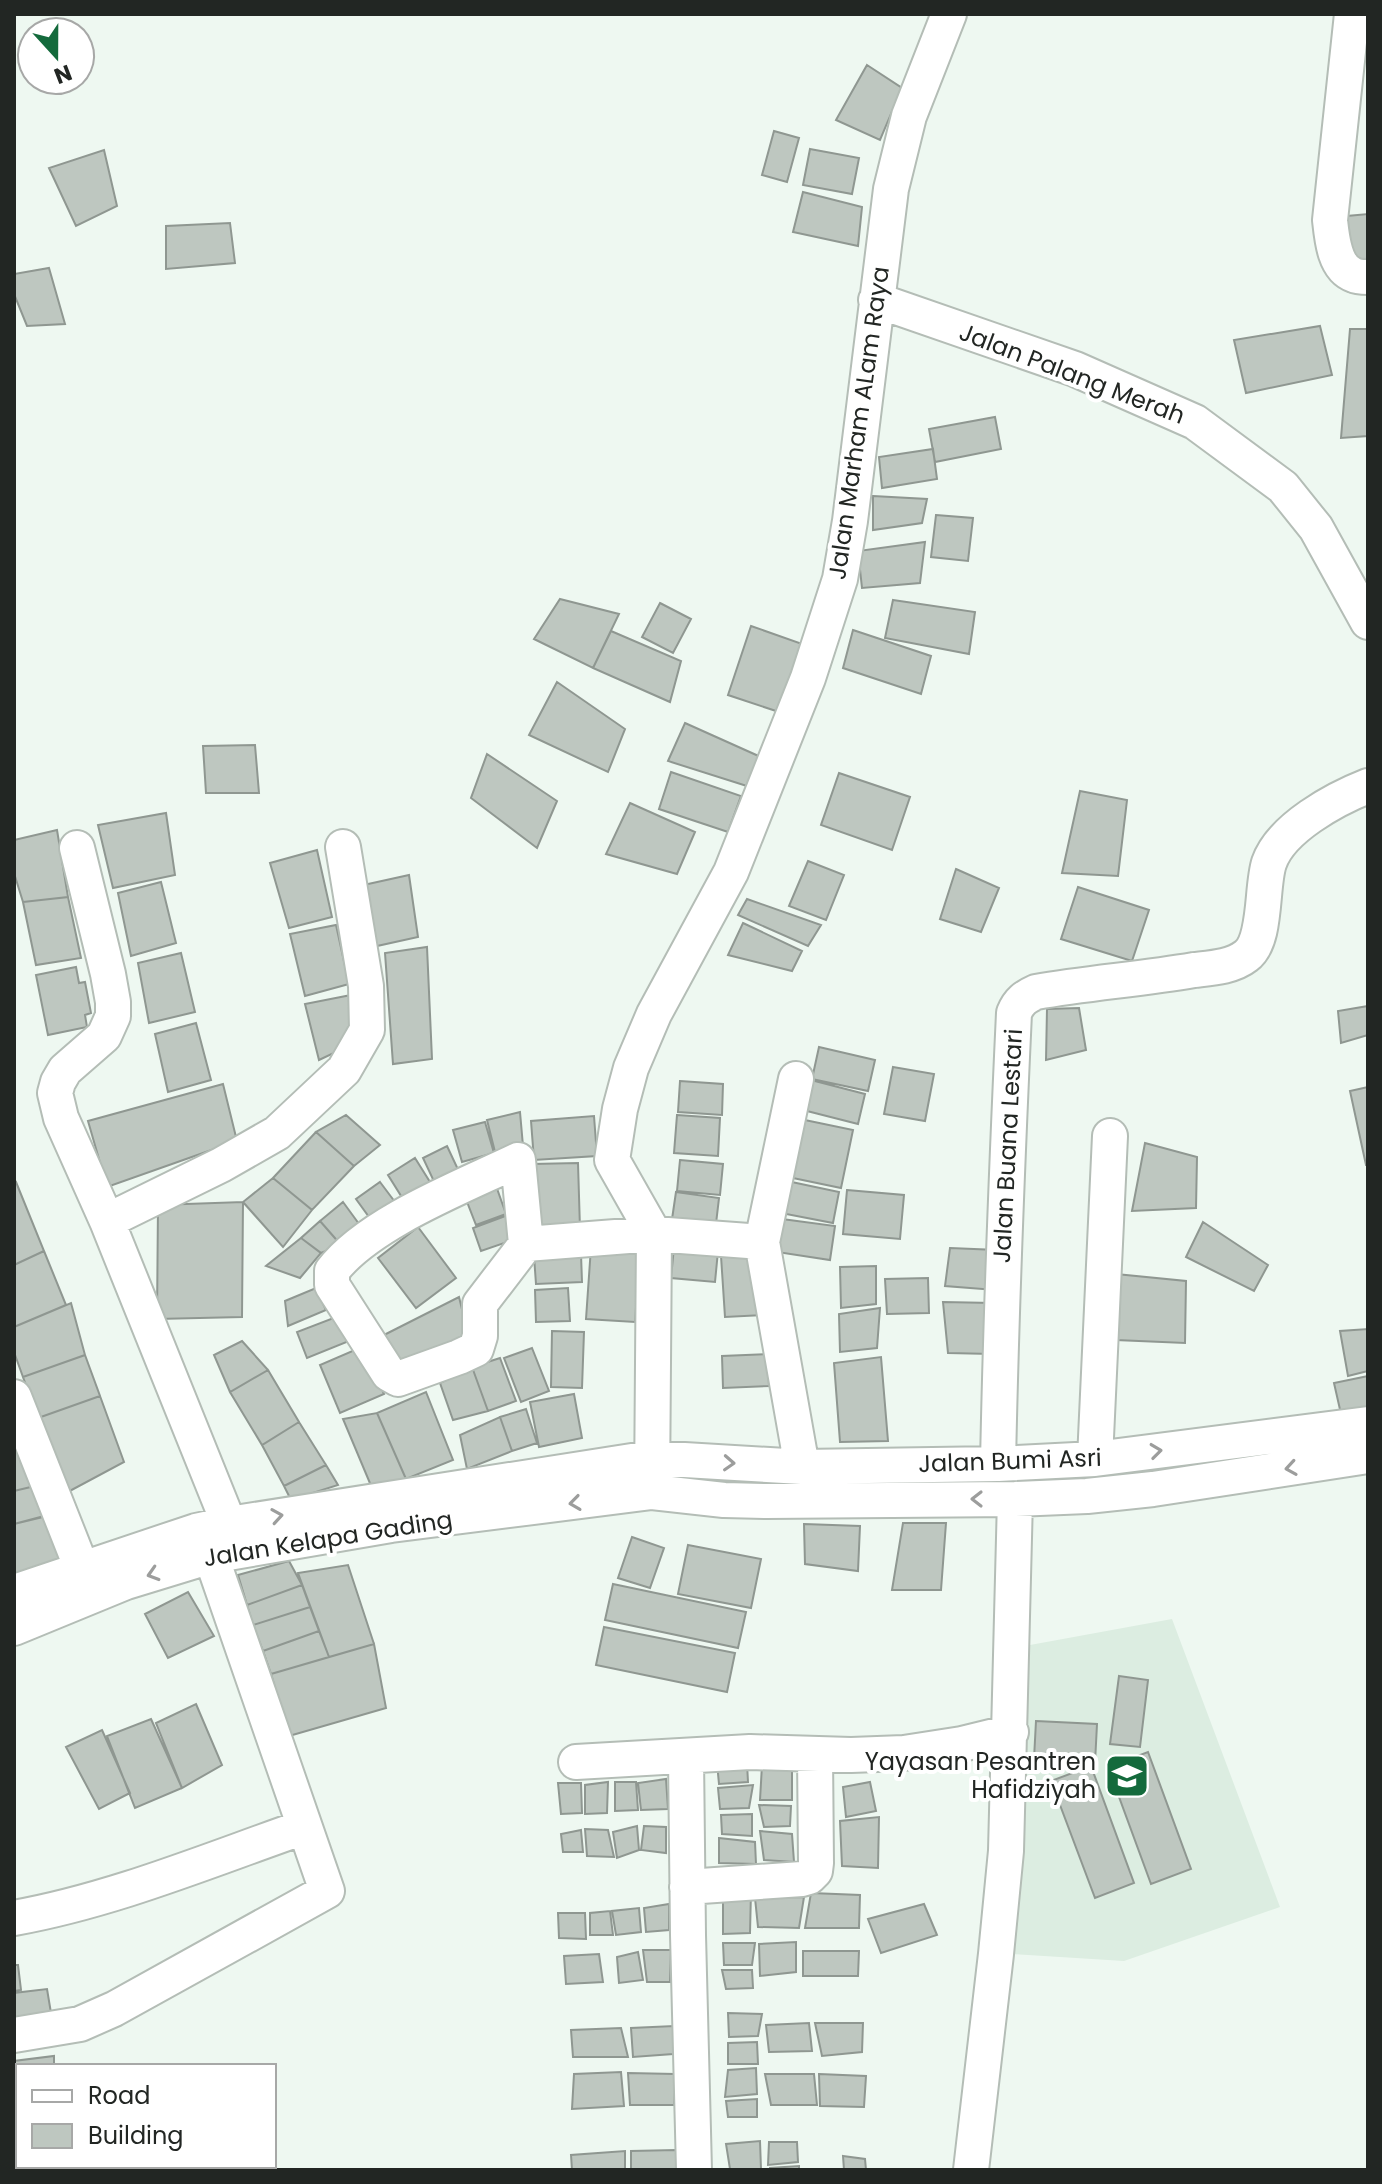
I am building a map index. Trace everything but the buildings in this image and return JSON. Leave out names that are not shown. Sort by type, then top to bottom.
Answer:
[{"type":"street","name":"Jalan Marham ALam Raya","points":[[654,1234],[612,1160],[620,1109],[631,1068],[654,1014],[731,872],[813,664],[840,579],[891,189],[909,116],[949,14]]},
{"type":"street","points":[[1352,14],[1330,220],[1334,248],[1344,269],[1353,275],[1368,277]]},
{"type":"street","name":"Jalan Palang Merah","points":[[876,300],[1075,369],[1195,422],[1283,487],[1316,528],[1368,622]]},
{"type":"street","name":"Jalan Buana Lestari","points":[[998,1464],[1007,1161],[1014,1013],[1018,1003],[1036,992],[1198,970],[1244,959],[1257,939],[1265,880],[1270,861],[1279,845],[1301,823],[1350,793],[1368,786]]},
{"type":"street","points":[[107,1221],[221,1165],[277,1133],[344,1070],[367,1030],[366,986],[343,847]]},
{"type":"street","points":[[77,848],[108,974],[113,1016],[104,1036],[65,1070],[55,1093],[61,1118],[107,1221],[229,1524]]},
{"type":"street","points":[[796,1079],[762,1242],[802,1467]]},
{"type":"street","points":[[1095,1459],[1110,1136]]},
{"type":"street","points":[[526,1244],[518,1160],[403,1216],[362,1242],[332,1271],[332,1285],[389,1374],[398,1379],[476,1349],[480,1336],[480,1304],[526,1244],[654,1234],[762,1242]]},
{"type":"street","points":[[652,1492],[654,1234]]},
{"type":"street","points":[[14,1397],[82,1569]]},
{"type":"street","name":"Jalan Bumi Asri","points":[[651,1458],[802,1467],[998,1464],[1095,1459],[1368,1424]]},
{"type":"street","name":"Jalan Bumi Asri","points":[[652,1492],[724,1500],[1087,1496],[1368,1456]]},
{"type":"street","name":"Jalan Kelapa Gading","points":[[15,1590],[196,1531],[229,1524],[651,1458]]},
{"type":"street","name":"Jalan Kelapa Gading","points":[[14,1628],[126,1582],[211,1556],[391,1525],[652,1492]]},
{"type":"street","points":[[971,2170],[1003,1881],[1011,1732],[1015,1499]]},
{"type":"street","points":[[14,2035],[80,2024],[114,2009],[327,1891],[211,1556]]},
{"type":"street","points":[[576,1762],[750,1752],[904,1753],[1011,1732]]},
{"type":"street","points":[[687,1887],[802,1879],[815,1871],[815,1754]]},
{"type":"street","points":[[686,1756],[694,2170]]},
{"type":"street","points":[[14,1918],[107,1896],[304,1827]]},
{"type":"shaded area","name":"Yayasan Pesantren Hafidziyah","points":[[1172,1619],[1280,1907],[1124,1961],[1012,1954],[1030,1645]]},
{"type":"place","name":"Yayasan Pesantren Hafidziyah","points":[[1127,1776]]}]
